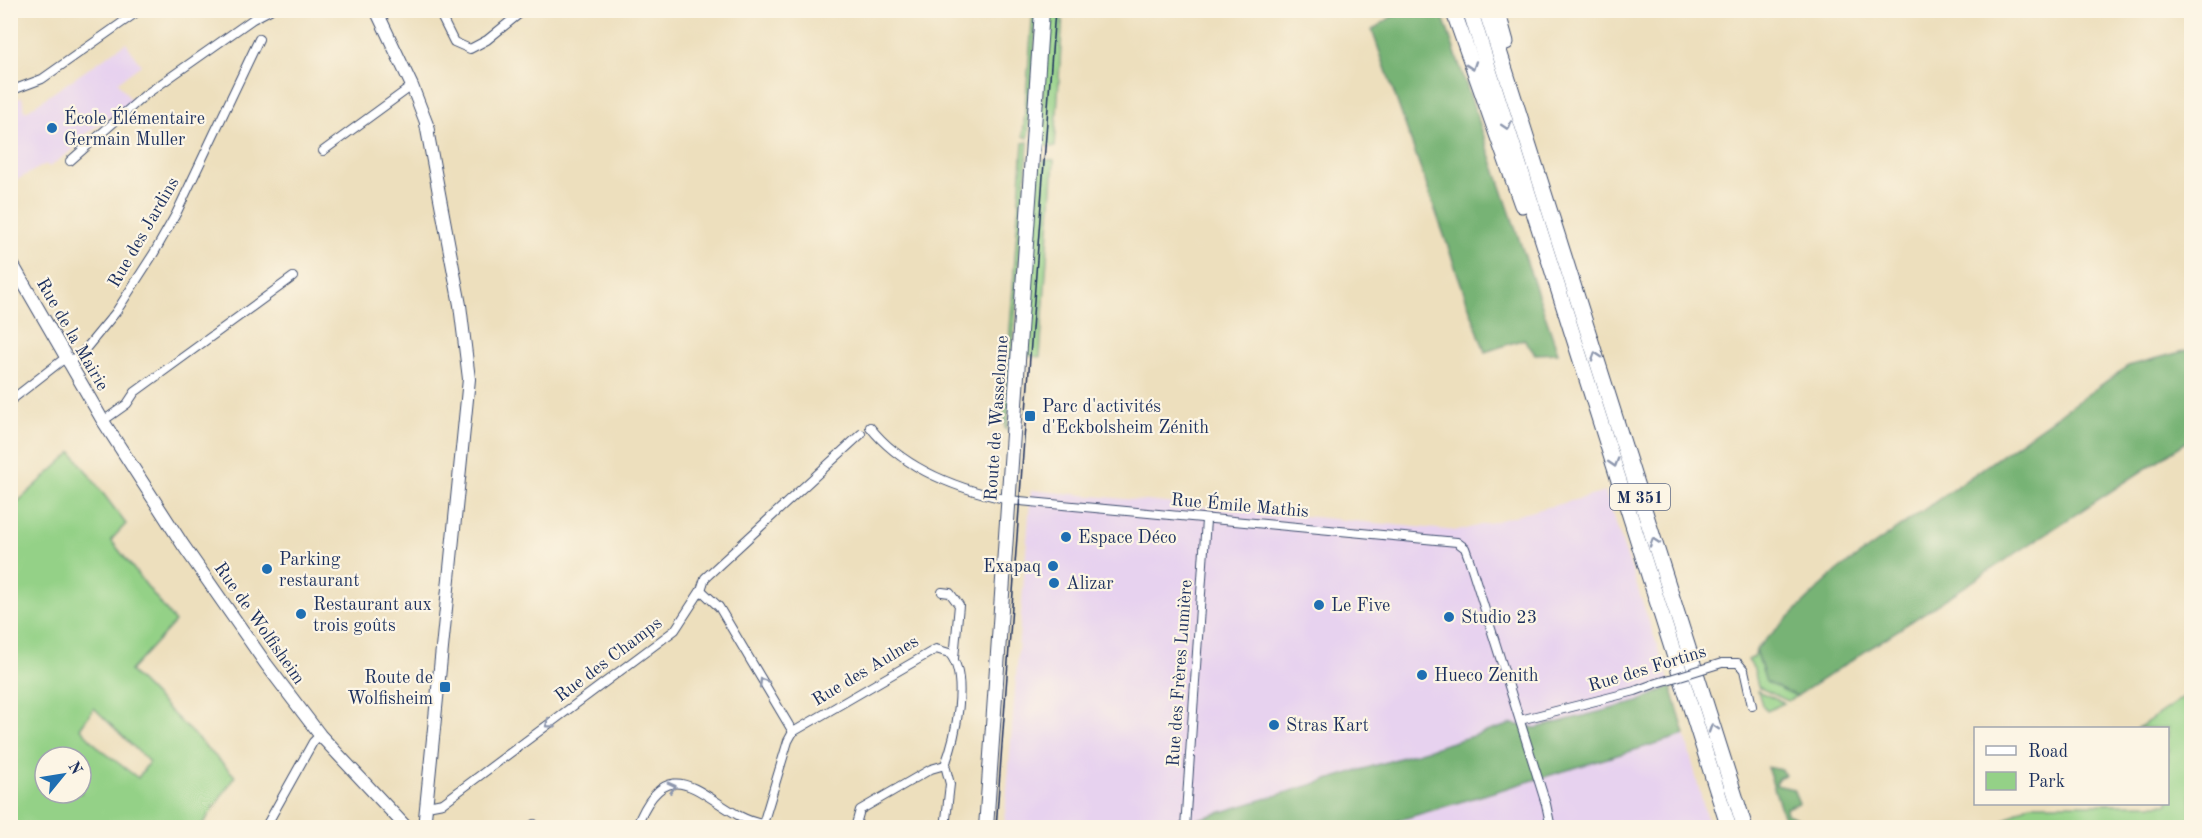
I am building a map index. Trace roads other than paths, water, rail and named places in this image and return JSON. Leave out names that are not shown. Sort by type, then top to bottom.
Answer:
[{"type":"highway","points":[[1453,10],[1496,134],[1588,382]]},
{"type":"highway","name":"M 351","points":[[1470,10],[1729,828]]},
{"type":"highway","name":"M 351","points":[[1486,10],[1745,828]]},
{"type":"highway","points":[[1497,10],[1528,116],[1549,210]]},
{"type":"main road","points":[[376,10],[412,86],[426,124],[467,345],[469,379],[466,430],[424,828]]},
{"type":"main road","name":"Route de Wasselonne","points":[[986,828],[1042,10]]},
{"type":"main road","name":"Rue de la Mairie","points":[[10,260],[104,423]]},
{"type":"main road","name":"Rue de Wolfisheim","points":[[104,423],[183,545],[286,693],[320,735],[406,828]]},
{"type":"street","points":[[19,98],[15,90],[42,79],[140,10]]},
{"type":"street","points":[[438,10],[454,42],[470,49],[487,40],[524,10]]},
{"type":"street","points":[[70,161],[145,95],[253,19],[269,12]]},
{"type":"street","name":"Rue des Jardins","points":[[10,401],[66,360],[83,352],[116,312],[176,214],[259,39]]},
{"type":"street","points":[[323,151],[412,86]]},
{"type":"street","points":[[104,423],[127,404],[135,392],[293,277]]},
{"type":"street","name":"Rue Émile Mathis","points":[[870,427],[897,456],[968,491],[1009,500],[1457,542],[1465,548],[1520,720]]},
{"type":"street","name":"Rue des Champs","points":[[427,806],[443,803],[675,630],[701,590],[705,578],[861,434]]},
{"type":"street","name":"Rue des Frères Lumière","points":[[1185,828],[1206,520]]},
{"type":"street","points":[[636,828],[645,805],[655,793],[683,784],[701,790],[752,823],[764,826],[788,741],[793,732],[719,607],[701,590]]},
{"type":"street","points":[[942,592],[950,593],[959,605],[954,658],[959,672],[954,740],[945,765],[950,784],[945,828]]},
{"type":"street","name":"Rue des Aulnes","points":[[793,732],[931,650],[943,649],[954,658]]},
{"type":"street","name":"Rue des Fortins","points":[[1520,720],[1635,691],[1722,663],[1738,663],[1744,670],[1752,706]]},
{"type":"street","points":[[1520,720],[1551,828]]},
{"type":"street","points":[[277,828],[266,825],[313,742],[320,735]]},
{"type":"street","points":[[855,828],[860,810],[931,769],[945,765]]},
{"type":"tram line","points":[[996,828],[1055,10]]},
{"type":"place","name":"École Élémentaire Germain Muller","points":[[52,128]]},
{"type":"place","name":"Parc d'activités d'Eckbolsheim Zénith","points":[[1030,416]]},
{"type":"place","name":"Espace Déco","points":[[1066,537]]},
{"type":"place","name":"Exapaq","points":[[1053,566]]},
{"type":"place","name":"Parking restaurant","points":[[267,569]]},
{"type":"place","name":"Alizar","points":[[1054,583]]},
{"type":"place","name":"Le Five","points":[[1319,605]]},
{"type":"place","name":"Restaurant aux trois goûts","points":[[301,614]]},
{"type":"place","name":"Studio 23","points":[[1449,617]]},
{"type":"place","name":"Hueco Zenith","points":[[1422,675]]},
{"type":"place","name":"Route de Wolfisheim","points":[[445,687]]},
{"type":"place","name":"Stras Kart","points":[[1274,725]]}]
